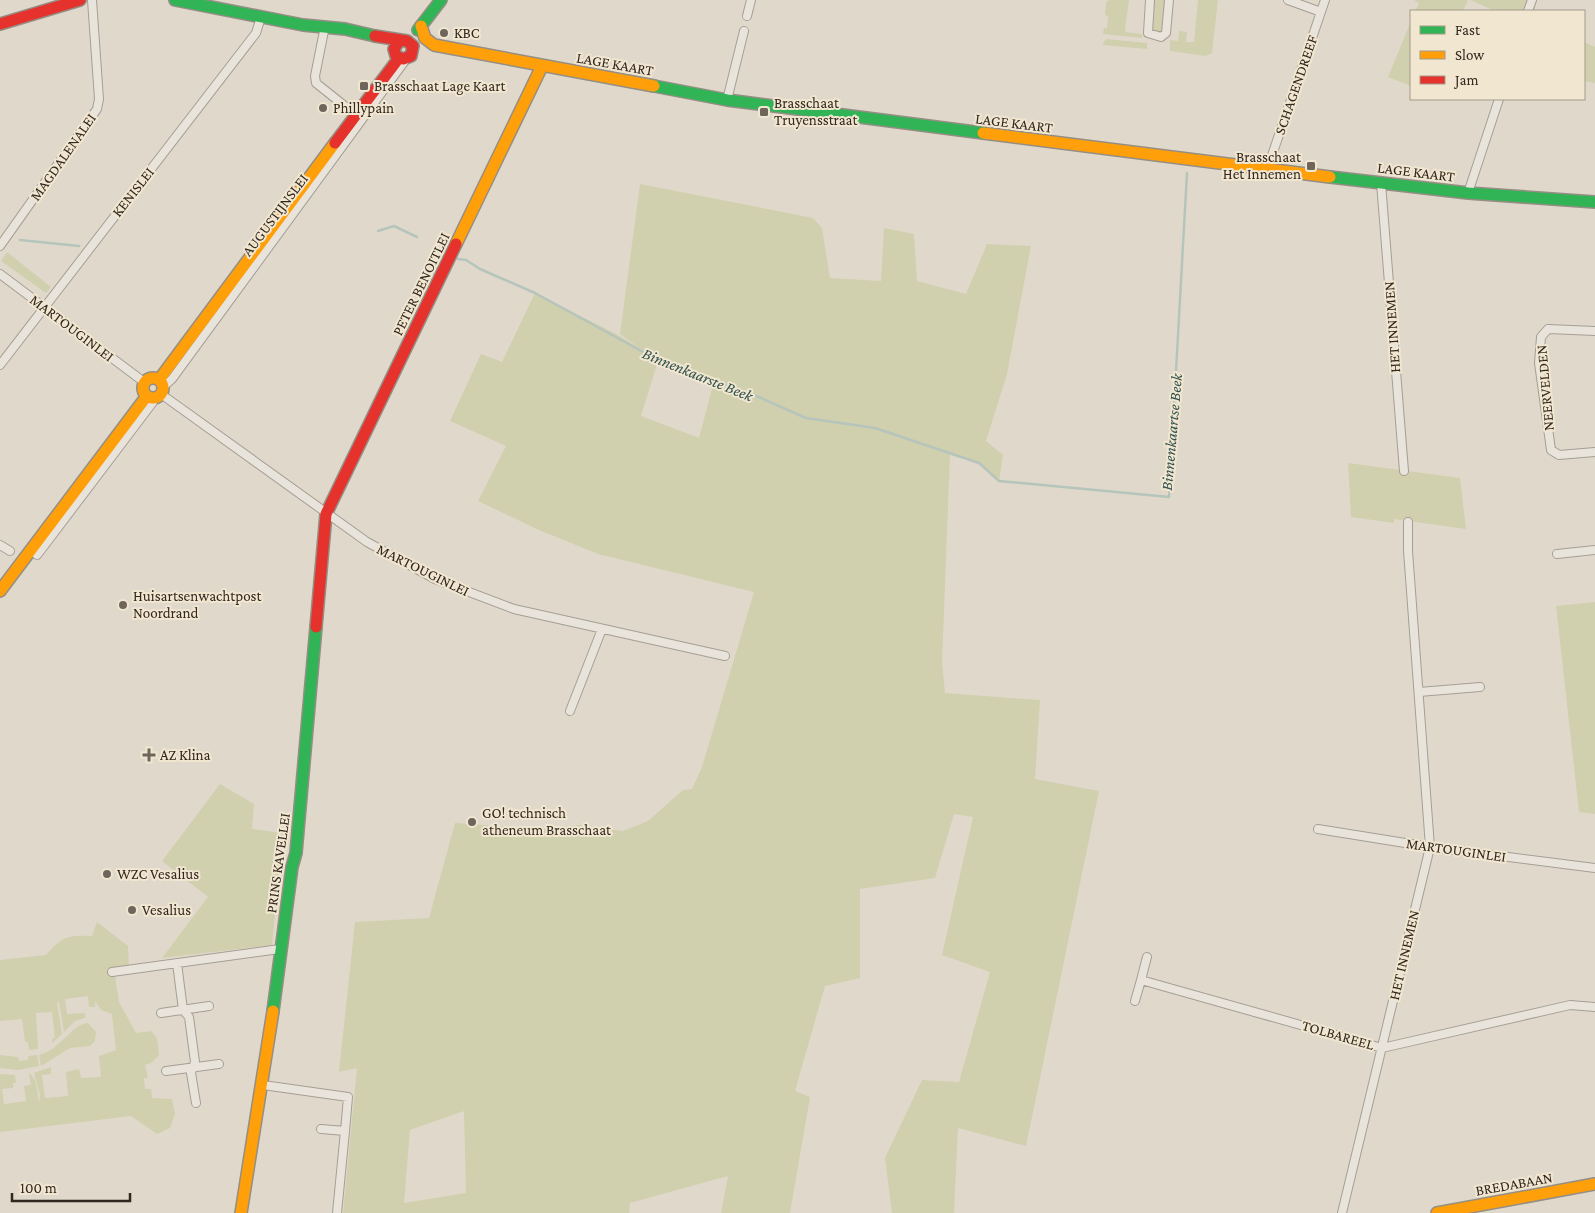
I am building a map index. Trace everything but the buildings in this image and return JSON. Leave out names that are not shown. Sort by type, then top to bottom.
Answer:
[{"type":"street","points":[[0,24],[80,0]]},
{"type":"street","name":"MAGDALENALEI","points":[[0,246],[97,109],[99,99],[92,0]]},
{"type":"street","name":"LAGE KAART","points":[[175,0],[261,17],[345,29],[404,50]]},
{"type":"street","points":[[404,50],[441,0]]},
{"type":"street","points":[[747,16],[751,0]]},
{"type":"street","points":[[1150,0],[1148,33],[1161,37],[1166,33],[1170,0]]},
{"type":"street","points":[[1288,0],[1321,12]]},
{"type":"street","name":"SCHAGENDREEF","points":[[1267,170],[1325,0]]},
{"type":"street","name":"KENISLEI","points":[[0,365],[256,33],[261,17]]},
{"type":"street","name":"LAGE KAART","points":[[303,24],[324,31],[386,44],[404,50],[434,45],[727,100],[1267,170],[1468,193],[1595,202]]},
{"type":"street","points":[[421,26],[425,38],[434,45]]},
{"type":"street","points":[[324,31],[315,76],[316,83],[356,115]]},
{"type":"street","points":[[727,100],[744,31]]},
{"type":"street","name":"AUGUSTIJNSLEI","points":[[0,591],[34,552],[157,391],[404,50]]},
{"type":"street","name":"AUGUSTIJNSLEI","points":[[157,391],[178,371],[404,50]]},
{"type":"street","name":"PETER BENOITLEI","points":[[326,514],[542,66]]},
{"type":"street","points":[[1468,193],[1499,100]]},
{"type":"street","name":"HET INNEMEN","points":[[1381,183],[1404,471]]},
{"type":"street","name":"MARTOUGINLEI","points":[[0,274],[144,382]]},
{"type":"street","name":"NEERVELDEN","points":[[1595,331],[1548,329],[1541,338],[1540,363],[1551,450],[1559,455],[1595,452]]},
{"type":"street","points":[[144,382],[143,388],[157,391]]},
{"type":"street","name":"MARTOUGINLEI","points":[[157,391],[367,542],[435,579],[514,609],[725,656]]},
{"type":"street","name":"PRINS KAVELLEI","points":[[241,1213],[296,853],[326,514]]},
{"type":"street","name":"HET INNEMEN","points":[[1342,1213],[1430,847],[1408,522]]},
{"type":"street","points":[[0,545],[10,551]]},
{"type":"street","points":[[1557,554],[1595,550]]},
{"type":"street","points":[[570,711],[602,629]]},
{"type":"street","points":[[1419,692],[1480,687]]},
{"type":"street","name":"MARTOUGINLEI","points":[[1318,829],[1430,847],[1595,868]]},
{"type":"street","points":[[112,972],[280,949]]},
{"type":"street","points":[[1135,1001],[1147,957]]},
{"type":"street","points":[[177,963],[183,1010],[189,1016],[195,1062],[191,1073],[196,1104]]},
{"type":"street","name":"TOLBAREEL","points":[[1141,980],[1382,1048],[1570,1005],[1595,1007]]},
{"type":"street","points":[[161,1013],[209,1006]]},
{"type":"street","points":[[166,1071],[219,1064]]},
{"type":"street","points":[[262,1085],[348,1097],[338,1213]]},
{"type":"street","points":[[321,1130],[345,1132]]},
{"type":"street","name":"BREDABAAN","points":[[1438,1213],[1595,1184]]},
{"type":"green space","points":[[1109,0],[1129,0],[1126,32],[1142,34],[1142,38],[1103,34],[1104,28],[1107,28],[1108,16],[1105,15],[1106,2]]},
{"type":"green space","points":[[1153,0],[1167,0],[1164,33],[1151,33]]},
{"type":"green space","points":[[1198,0],[1218,0],[1212,53],[1206,56],[1170,51],[1170,40],[1178,41],[1179,31],[1187,32],[1186,42],[1194,42]]},
{"type":"green space","points":[[1414,0],[1468,0],[1463,10],[1416,10],[1419,3]]},
{"type":"green space","points":[[1470,0],[1529,0],[1536,3],[1534,10],[1493,10]]},
{"type":"green space","points":[[1410,23],[1410,86],[1388,77]]},
{"type":"green space","points":[[1106,39],[1147,43],[1147,49],[1102,45]]},
{"type":"green space","points":[[1585,42],[1595,47],[1595,83],[1585,81]]},
{"type":"green space","points":[[640,184],[813,218],[822,228],[830,278],[881,281],[884,228],[914,234],[917,281],[966,294],[987,244],[1031,246],[1007,374],[986,441],[1003,455],[999,481],[979,463],[950,455],[942,662],[945,693],[1040,700],[1035,779],[1099,791],[1026,1146],[958,1128],[954,1213],[892,1213],[885,1158],[922,1080],[959,1082],[990,972],[942,955],[973,817],[954,814],[935,878],[860,889],[860,978],[825,986],[795,1091],[810,1097],[790,1213],[721,1213],[728,1176],[630,1203],[629,1213],[343,1213],[357,1068],[339,1072],[355,922],[429,918],[455,823],[545,829],[580,825],[623,831],[648,821],[683,790],[692,789],[702,767],[754,592],[598,554],[539,530],[478,501],[506,446],[450,421],[481,354],[502,362],[535,293],[618,335],[641,349],[620,334]],"holes":[[[658,361],[714,381],[699,438],[641,416]],[[464,1111],[466,1193],[404,1203],[410,1130]]]},
{"type":"green space","points":[[7,252],[51,287],[46,293],[1,261]]},
{"type":"green space","points":[[1348,463],[1460,478],[1466,529],[1394,519],[1394,523],[1351,517]]},
{"type":"green space","points":[[1595,602],[1595,814],[1579,812],[1556,606]]},
{"type":"green space","points":[[220,784],[254,804],[252,829],[283,833],[272,945],[162,958],[208,897],[162,861]]},
{"type":"green space","points":[[97,922],[128,946],[129,967],[114,969],[119,1002],[136,1033],[151,1031],[157,1038],[159,1055],[151,1063],[145,1065],[148,1078],[144,1078],[145,1089],[151,1089],[152,1098],[172,1099],[175,1114],[170,1128],[157,1134],[131,1116],[0,1132],[0,1074],[15,1075],[16,1083],[13,1083],[13,1088],[2,1089],[4,1104],[26,1101],[24,1086],[31,1085],[29,1074],[31,1074],[36,1083],[39,1103],[40,1095],[34,1073],[51,1067],[51,1074],[42,1075],[45,1098],[68,1096],[66,1072],[79,1069],[81,1078],[101,1077],[99,1056],[116,1050],[112,1014],[101,1010],[95,1001],[95,1007],[89,1007],[88,996],[65,999],[67,1014],[85,1013],[85,1018],[75,1021],[64,1032],[59,1002],[57,1002],[62,1034],[52,1043],[52,1039],[55,1038],[52,1012],[36,1013],[38,1049],[29,1050],[28,1042],[25,1042],[22,1019],[0,1021],[0,960],[46,955],[61,940],[77,936],[92,936]]},
{"type":"green space","points":[[88,1023],[96,1032],[95,1041],[90,1046],[70,1048],[41,1066],[39,1055],[53,1048],[77,1027]]},
{"type":"green space","points":[[0,1055],[18,1057],[19,1061],[28,1060],[28,1056],[37,1055],[39,1066],[18,1070],[0,1068]]},
{"type":"waterway","name":"Binnenkaartse Beek","points":[[458,259],[466,260],[480,269],[535,293],[658,360],[754,395],[806,418],[875,428],[979,463],[999,481],[1169,497],[1187,173]]},
{"type":"waterway","name":"Binnenkaarste Beek","points":[[378,231],[394,226],[417,237]]},
{"type":"waterway","name":"Binnenkaarste Beek","points":[[20,240],[79,246]]},
{"type":"traffic: fast","points":[[175,0],[303,25],[345,29],[375,36]]},
{"type":"traffic: fast","points":[[418,30],[441,0]]},
{"type":"traffic: fast","points":[[654,86],[727,100],[983,133]]},
{"type":"traffic: fast","points":[[1330,177],[1468,193],[1595,202]]},
{"type":"traffic: fast","points":[[273,1011],[292,867],[296,853],[316,627]]},
{"type":"traffic: slow","points":[[421,26],[425,38],[434,45],[654,86]]},
{"type":"traffic: slow","points":[[456,244],[542,66]]},
{"type":"traffic: slow","points":[[983,133],[1330,177]]},
{"type":"traffic: slow","points":[[159,380],[335,143]]},
{"type":"traffic: slow","points":[[153,378],[160,381],[163,388],[160,395],[153,398],[146,395],[143,388],[146,381],[153,378]]},
{"type":"traffic: slow","points":[[0,591],[147,396]]},
{"type":"traffic: slow","points":[[241,1213],[273,1011]]},
{"type":"traffic: slow","points":[[1437,1213],[1595,1184]]},
{"type":"traffic: jam","points":[[0,24],[80,0]]},
{"type":"traffic: jam","points":[[375,36],[407,41],[413,46],[411,56],[403,59],[396,56],[394,49],[399,41]]},
{"type":"traffic: jam","points":[[335,143],[399,58]]},
{"type":"traffic: jam","points":[[316,627],[326,514],[456,244]]},
{"type":"place","name":"KBC","points":[[444,33]]},
{"type":"place","name":"Brasschaat Lage Kaart","points":[[364,86]]},
{"type":"place","name":"Phillypain","points":[[323,108]]},
{"type":"place","name":"Brasschaat Truyensstraat","points":[[764,112]]},
{"type":"place","name":"Brasschaat Het Innemen","points":[[1311,166]]},
{"type":"place","name":"Huisartsenwachtpost Noordrand","points":[[123,605]]},
{"type":"place","name":"AZ Klina","points":[[149,755]]},
{"type":"place","name":"GO! technisch atheneum Brasschaat","points":[[472,822]]},
{"type":"place","name":"WZC Vesalius","points":[[107,874]]},
{"type":"place","name":"Vesalius","points":[[132,910]]}]
